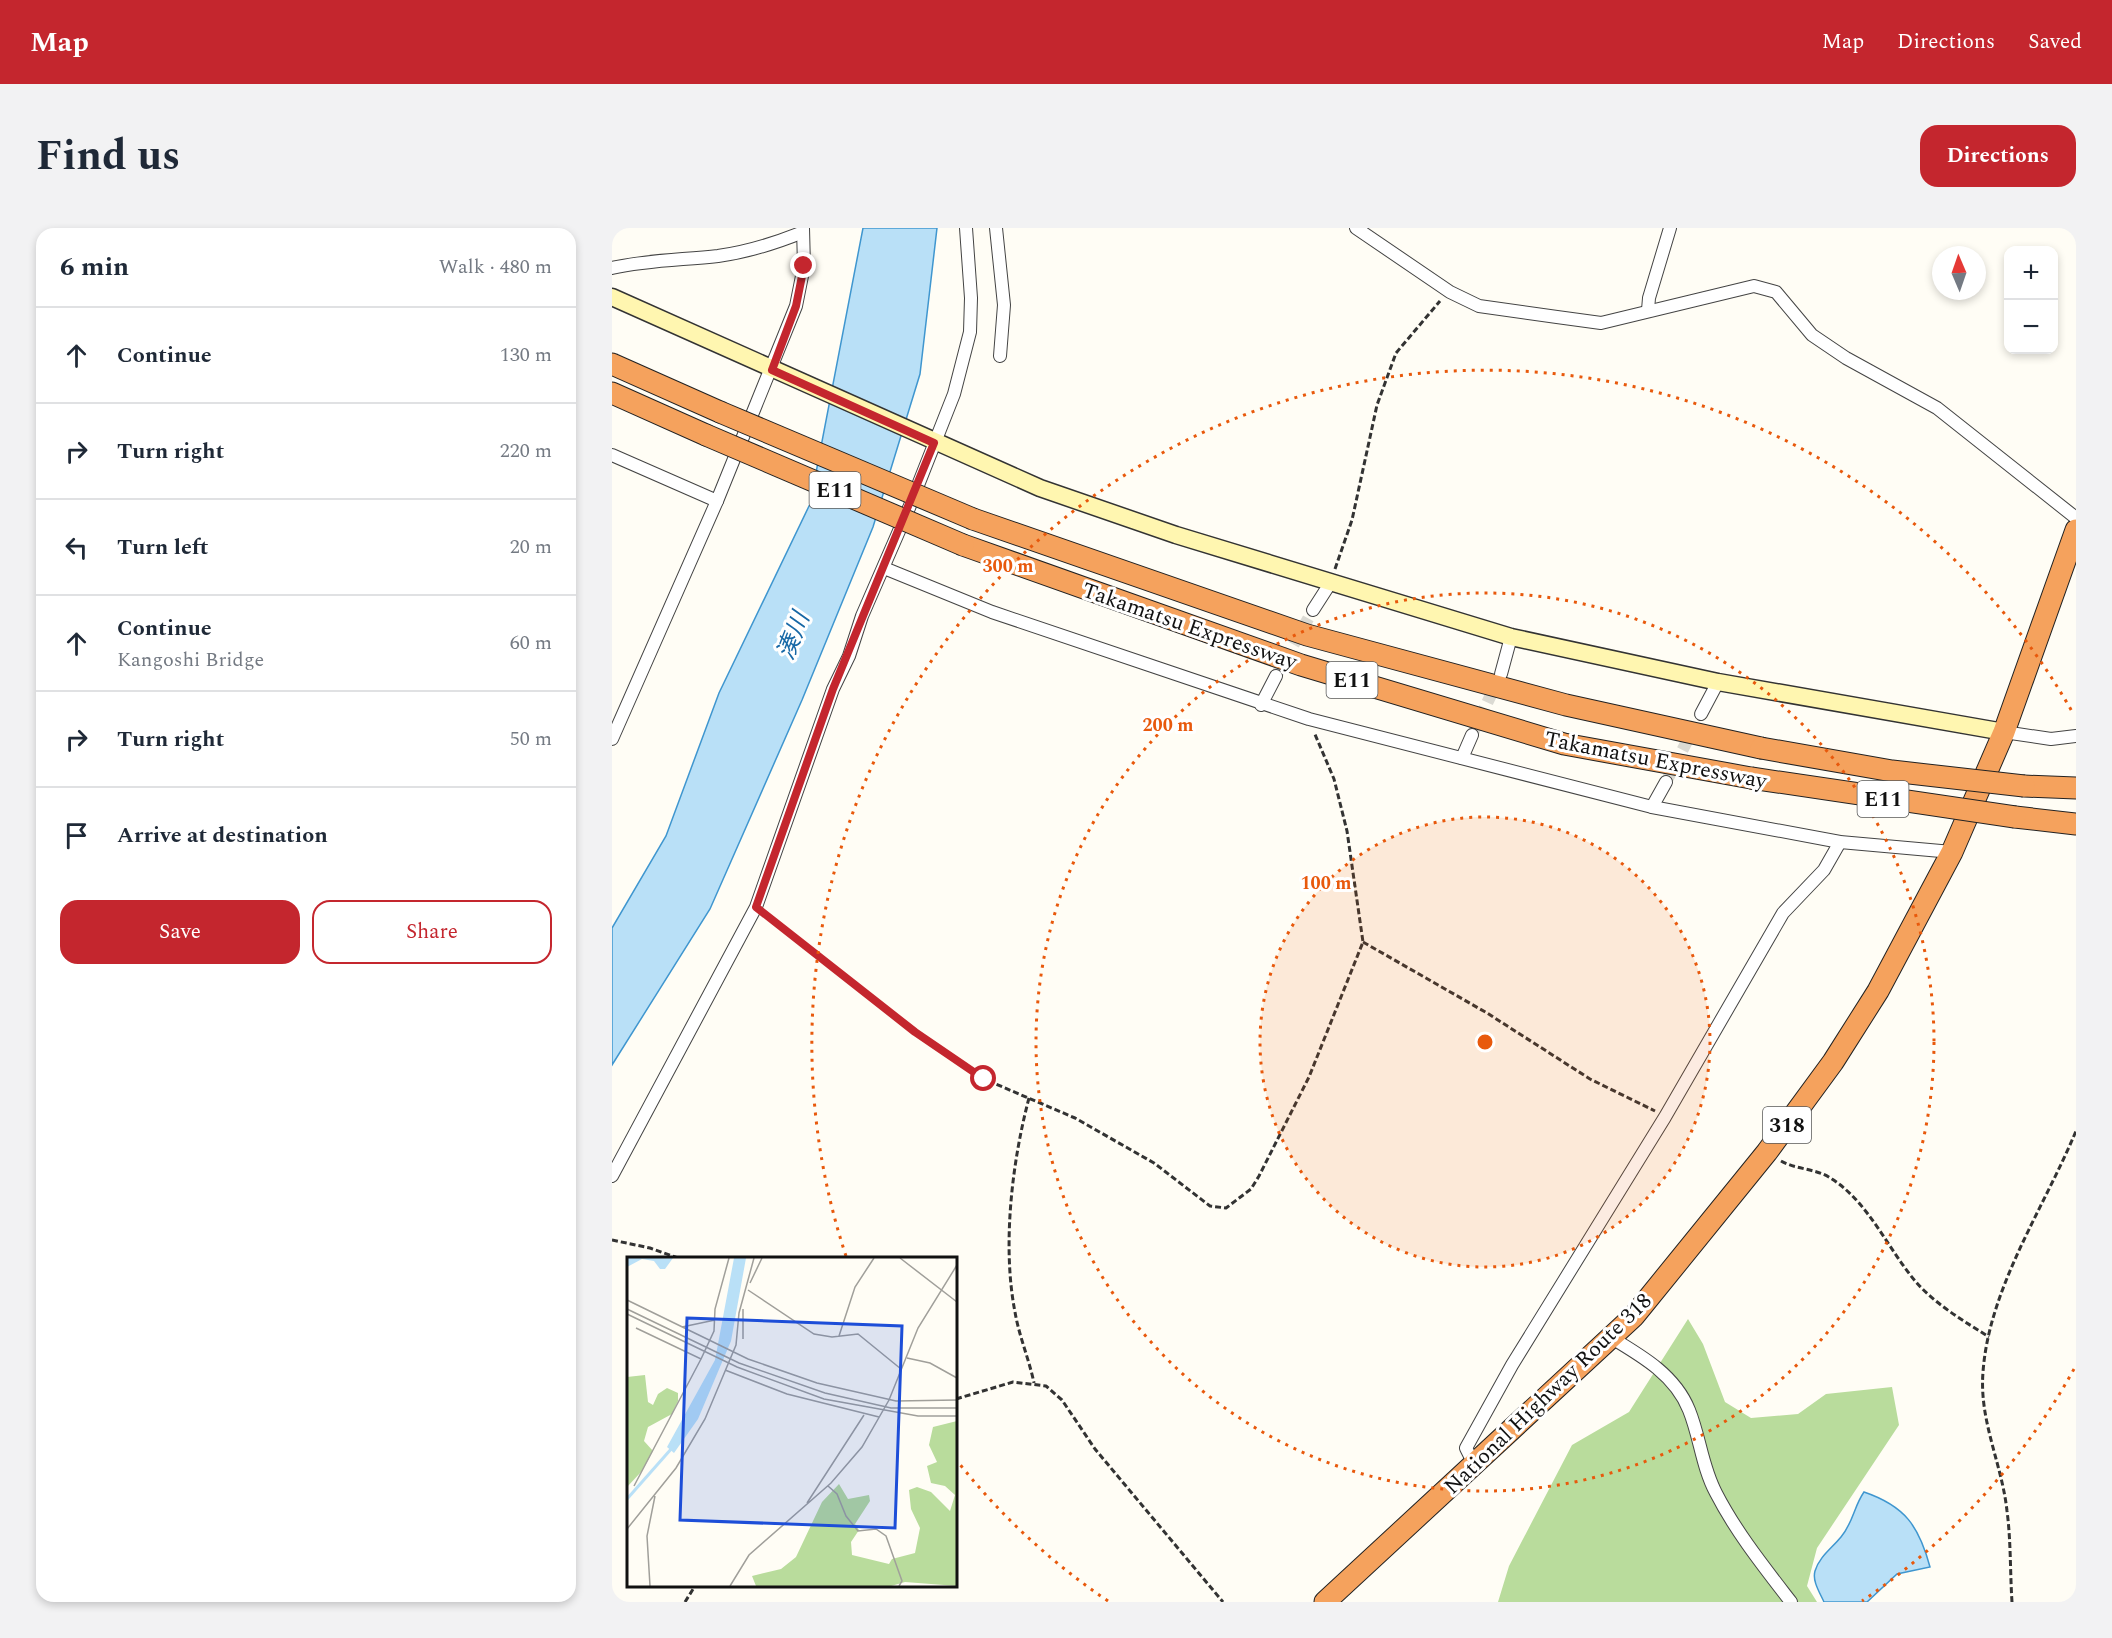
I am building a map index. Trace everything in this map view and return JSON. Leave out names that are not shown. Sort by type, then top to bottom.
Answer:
[{"type":"highway","name":"Takamatsu Expressway","points":[[612,364],[973,519],[1307,635],[1566,705],[1761,748],[1892,771],[2024,786],[2076,788]]},
{"type":"highway","name":"Takamatsu Expressway","points":[[612,394],[963,545],[1301,665],[1564,744],[1751,778],[2076,824]]},
{"type":"highway","name":"National Highway Route 318","points":[[1325,1602],[1634,1316],[1767,1152],[1833,1062],[1878,991],[1952,852],[2004,732],[2076,530]]},
{"type":"street","points":[[612,1176],[756,907],[833,689],[954,394],[970,332],[971,298],[966,228]]},
{"type":"street","points":[[996,228],[1004,305],[1000,356]]},
{"type":"street","points":[[1356,228],[1450,292],[1479,306],[1601,323],[1754,286],[1776,292],[1812,335],[1846,358],[1938,408],[2076,518]]},
{"type":"street","points":[[1648,310],[1649,298],[1670,228]]},
{"type":"street","points":[[612,268],[649,260],[719,255],[776,243],[803,230],[804,266],[779,373],[717,501],[612,739]]},
{"type":"street","points":[[612,297],[934,443],[1040,488],[1176,535],[1511,637],[1718,682],[2050,739],[2076,736]]},
{"type":"street","points":[[612,455],[717,501]]},
{"type":"street","points":[[884,568],[992,612],[1260,705],[1309,719],[1652,807],[1840,842],[1952,852]]},
{"type":"street","points":[[1313,610],[1331,582]]},
{"type":"street","points":[[1501,674],[1511,637]]},
{"type":"street","points":[[1260,705],[1276,676]]},
{"type":"street","points":[[1701,714],[1718,682]]},
{"type":"street","points":[[1462,758],[1472,735]]},
{"type":"street","points":[[1652,807],[1666,782]]},
{"type":"street","points":[[1474,1464],[1466,1448],[1512,1365],[1665,1117],[1783,913],[1824,870],[1840,842]]},
{"type":"street","points":[[1610,1337],[1651,1362],[1677,1389],[1689,1411],[1701,1457],[1715,1492],[1742,1537],[1791,1602]]},
{"type":"path","points":[[1331,582],[1352,520],[1377,405],[1396,353],[1425,316],[1450,292]]},
{"type":"path","points":[[756,907],[915,1032],[984,1079],[1076,1118],[1154,1162],[1210,1206],[1226,1208],[1251,1189],[1259,1176],[1308,1077],[1364,942],[1347,831],[1334,779],[1309,719]]},
{"type":"path","points":[[1364,942],[1488,1013],[1590,1078],[1665,1117]]},
{"type":"path","points":[[1029,1098],[1022,1124],[1011,1210],[1009,1255],[1015,1312],[1034,1383]]},
{"type":"path","points":[[2012,1602],[2007,1509],[1984,1416],[1983,1372],[1989,1337],[2004,1284],[2055,1182],[2076,1131]]},
{"type":"path","points":[[1767,1152],[1791,1167],[1812,1169],[1833,1179],[1862,1207],[1917,1282],[1948,1310],[1989,1337]]},
{"type":"path","points":[[612,1240],[650,1248],[675,1257]]},
{"type":"path","points":[[957,1399],[1013,1382],[1046,1386],[1062,1400],[1095,1449],[1223,1602]]},
{"type":"path","points":[[685,1602],[694,1587]]},
{"type":"green space","points":[[1688,1319],[1703,1344],[1725,1402],[1751,1418],[1798,1414],[1826,1394],[1892,1387],[1899,1425],[1817,1548],[1807,1586],[1817,1602],[1498,1602],[1509,1566],[1572,1445],[1629,1412]]},
{"type":"water","name":"湊川","points":[[863,228],[937,228],[920,374],[873,527],[802,700],[710,909],[612,1065],[612,928],[666,836],[719,693],[810,504]]},
{"type":"water","points":[[1864,1492],[1890,1504],[1908,1519],[1921,1540],[1930,1567],[1897,1574],[1867,1602],[1824,1602],[1815,1583],[1815,1571],[1823,1557],[1845,1532]]},
{"type":"tunnel","points":[[1276,676],[1313,610]]},
{"type":"tunnel","points":[[1472,735],[1497,682]]},
{"type":"tunnel","points":[[1666,782],[1701,714]]},
{"type":"route","points":[[804,266],[796,306],[772,370],[934,443],[909,508],[862,616],[849,656],[833,689],[756,907],[915,1032],[984,1079]]}]
